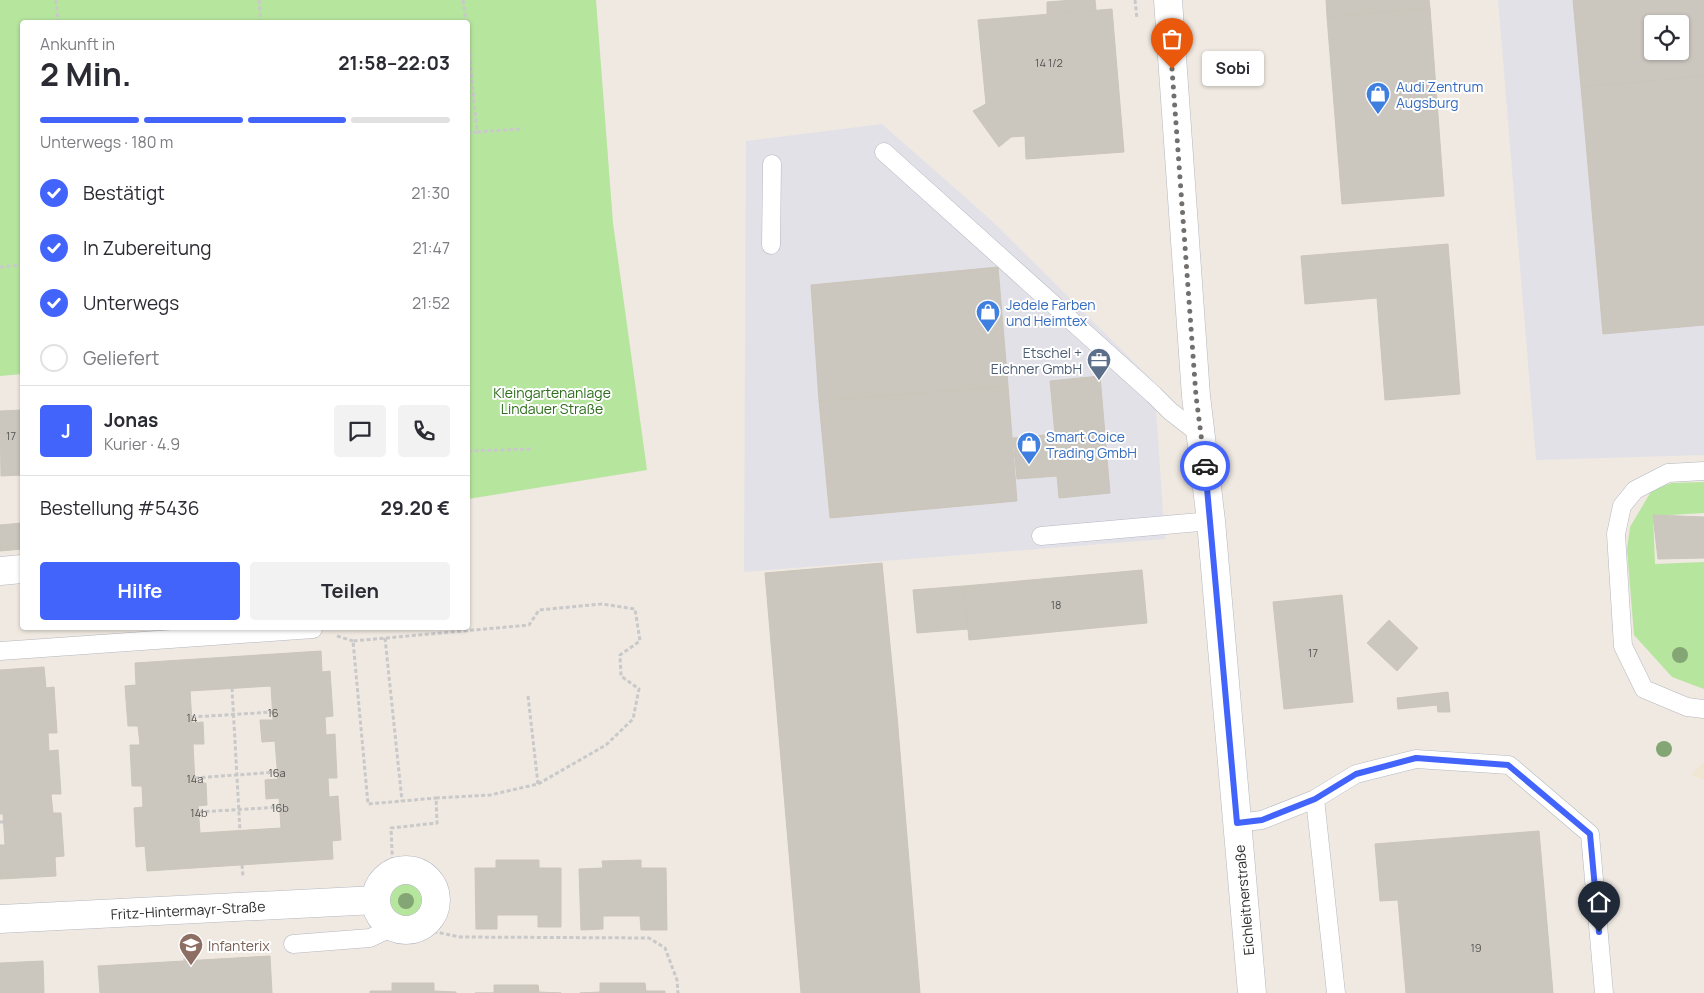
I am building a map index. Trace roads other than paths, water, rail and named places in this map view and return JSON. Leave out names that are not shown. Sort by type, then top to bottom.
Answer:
[{"type":"main road","name":"Eichleitnerstraße","points":[[1168,0],[1195,387],[1211,521],[1252,993]]},
{"type":"main road","points":[[0,571],[20,569]]},
{"type":"main road","points":[[402,871],[420,874],[428,880],[434,889],[436,899],[434,910],[429,919],[412,930],[402,930],[385,922],[380,914],[376,900],[379,887],[385,879],[402,871]]},
{"type":"main road","name":"Fritz-Hintermayr-Straße","points":[[0,919],[376,900]]},
{"type":"lane","points":[[884,152],[1154,394],[1170,411],[1202,436]]},
{"type":"lane","points":[[771,245],[772,164]]},
{"type":"lane","points":[[1704,471],[1668,473],[1635,490],[1622,506],[1616,534],[1623,646],[1644,689],[1687,707],[1704,709]]},
{"type":"lane","points":[[1041,536],[1211,521]]},
{"type":"lane","points":[[0,651],[299,630]]},
{"type":"lane","points":[[1237,823],[1262,820],[1315,799],[1356,774],[1416,758],[1508,765],[1590,834],[1604,993]]},
{"type":"lane","points":[[1315,799],[1336,993]]},
{"type":"lane","points":[[293,944],[370,938],[393,927]]},
{"type":"place","name":"Sobi","points":[[1172,69]]},
{"type":"place","name":"Audi Zentrum Augsburg","points":[[1378,115]]},
{"type":"place","name":"Jedele Farben und Heimtex","points":[[988,333]]},
{"type":"place","name":"Etschel + Eichner GmbH","points":[[1099,381]]},
{"type":"place","name":"Smart Coice Trading GmbH","points":[[1029,465]]},
{"type":"place","name":"Infanterix","points":[[191,966]]},
{"type":"park label","name":"Kleingartenanlage Lindauer Straße","points":[[552,400]]}]
